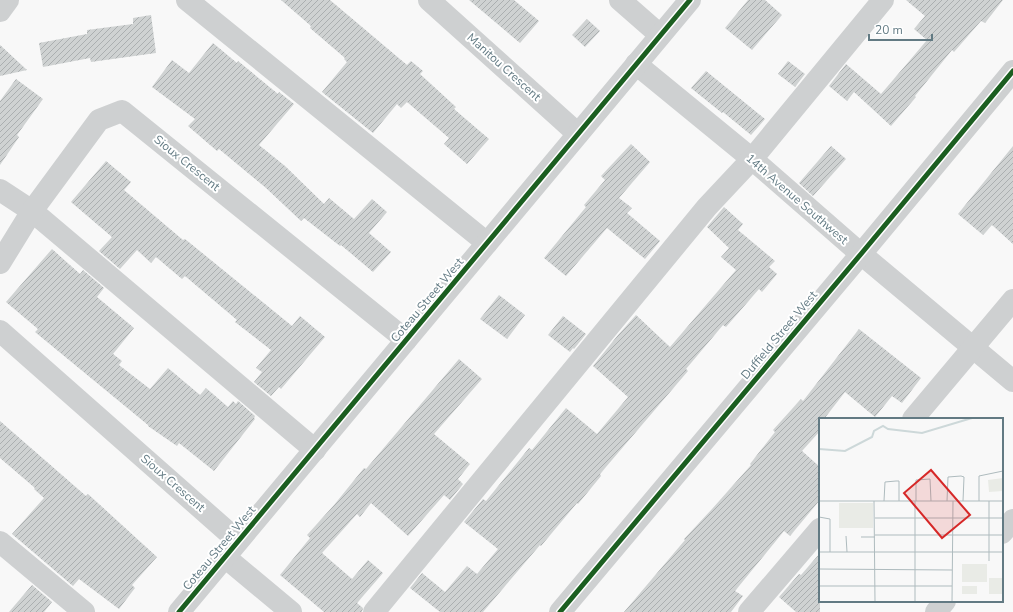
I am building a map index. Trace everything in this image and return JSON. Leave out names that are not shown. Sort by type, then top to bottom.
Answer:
[{"type":"street","points":[[0,11],[8,0]]},
{"type":"street","points":[[187,0],[487,243]]},
{"type":"street","name":"Manitou Crescent","points":[[429,0],[578,134]]},
{"type":"street","points":[[620,0],[660,35]]},
{"type":"street","name":"Coteau Street West","points":[[178,612],[690,0]]},
{"type":"street","points":[[374,612],[702,213],[752,159],[883,0]]},
{"type":"street","name":"14th Avenue Southwest","points":[[636,64],[752,159],[861,254],[1013,381]]},
{"type":"street","name":"Duffield Street West","points":[[560,612],[1013,71]]},
{"type":"street","name":"Sioux Crescent","points":[[0,263],[32,211],[99,120],[122,111],[406,340]]},
{"type":"street","points":[[0,190],[32,211],[315,450]]},
{"type":"street","points":[[914,418],[1013,300]]},
{"type":"street","name":"Sioux Crescent","points":[[0,331],[232,549],[291,612]]},
{"type":"street","points":[[1003,532],[1013,520]]},
{"type":"street","points":[[749,612],[819,529]]},
{"type":"street","points":[[0,542],[84,612]]},
{"type":"street","points":[[936,612],[944,602]]},
{"type":"building","points":[[281,0],[330,0],[407,65],[411,61],[423,71],[420,74],[456,107],[454,109],[489,139],[467,164],[444,144],[449,138],[407,102],[401,108],[397,104],[373,133],[322,92],[347,62],[344,59],[345,58],[310,28],[311,26]]},
{"type":"building","points":[[469,0],[514,0],[539,21],[520,43]]},
{"type":"building","points":[[748,0],[765,0],[782,15],[752,50],[725,28]]},
{"type":"building","points":[[906,0],[1003,0],[985,23],[981,21],[954,52],[952,50],[915,96],[916,97],[891,126],[854,92],[847,101],[829,86],[846,64],[881,94],[927,40],[914,29],[925,16]]},
{"type":"building","points":[[151,15],[156,53],[91,62],[90,58],[43,67],[39,43],[87,34],[87,30],[133,24],[133,18]]},
{"type":"building","points":[[587,19],[600,31],[585,47],[572,35]]},
{"type":"building","points":[[213,43],[237,63],[238,61],[278,94],[279,92],[294,104],[259,145],[285,166],[324,204],[329,198],[354,219],[372,199],[387,212],[369,233],[391,252],[373,272],[341,245],[340,246],[304,218],[301,221],[266,188],[219,149],[217,151],[188,126],[195,119],[152,87],[172,60],[189,73]]},
{"type":"building","points":[[0,45],[27,70],[0,76]]},
{"type":"building","points":[[788,61],[805,74],[795,87],[778,74]]},
{"type":"building","points":[[706,71],[765,119],[751,135],[691,88]]},
{"type":"building","points":[[16,79],[43,99],[17,135],[19,137],[0,165],[0,101]]},
{"type":"building","points":[[631,144],[650,162],[619,198],[632,208],[627,213],[660,241],[645,259],[607,228],[566,276],[544,258],[586,207],[584,205],[605,180],[601,176]]},
{"type":"building","points":[[831,146],[846,159],[813,196],[799,183]]},
{"type":"building","points":[[1013,146],[1013,244],[992,225],[983,235],[958,214]]},
{"type":"building","points":[[106,161],[131,182],[124,190],[183,240],[185,239],[292,326],[300,316],[325,337],[281,389],[279,387],[271,396],[254,382],[262,372],[256,368],[271,350],[235,322],[237,320],[185,276],[182,279],[156,257],[151,263],[137,250],[120,269],[99,251],[112,237],[71,202]]},
{"type":"building","points":[[724,207],[743,224],[738,230],[775,261],[769,267],[777,274],[762,292],[759,289],[726,327],[723,325],[686,369],[688,371],[600,474],[601,476],[578,504],[577,503],[541,546],[540,545],[483,612],[440,612],[410,588],[422,573],[445,592],[467,566],[477,574],[498,549],[464,522],[483,499],[486,501],[529,448],[532,450],[566,408],[597,434],[628,397],[593,366],[618,335],[636,315],[670,347],[736,270],[721,257],[729,248],[707,227]]},
{"type":"building","points":[[52,249],[80,274],[83,270],[104,288],[97,297],[134,328],[113,354],[122,361],[119,365],[150,389],[168,368],[200,395],[206,388],[228,407],[233,401],[236,404],[238,401],[255,416],[255,419],[214,471],[179,443],[177,446],[148,426],[35,332],[38,329],[6,302]]},
{"type":"building","points":[[499,295],[525,315],[507,339],[480,319]]},
{"type":"building","points":[[563,316],[586,334],[570,352],[548,335]]},
{"type":"building","points":[[859,329],[921,378],[902,403],[892,396],[875,417],[845,392],[825,418],[819,418],[819,432],[802,451],[819,466],[819,501],[790,536],[784,531],[735,591],[743,596],[731,612],[624,612],[685,540],[684,539],[751,465],[750,464],[775,432],[773,430],[801,399],[803,401]]},
{"type":"building","points":[[459,359],[482,379],[434,434],[470,464],[458,479],[463,484],[450,500],[444,495],[408,536],[371,503],[360,517],[357,514],[322,553],[352,579],[368,560],[383,573],[357,603],[363,608],[362,612],[324,612],[280,575],[310,538],[307,535],[364,468],[366,469]]},
{"type":"building","points":[[0,421],[86,496],[88,494],[157,557],[132,585],[135,588],[119,609],[79,579],[73,586],[12,534],[44,498],[34,489],[35,488],[0,458]]},
{"type":"building","points":[[819,554],[820,612],[796,612],[779,597],[799,574],[801,575]]},
{"type":"building","points":[[32,585],[52,602],[44,612],[9,612]]},
{"type":"cycle path","points":[[179,612],[690,0]]},
{"type":"cycle path","points":[[560,612],[1013,71]]}]
